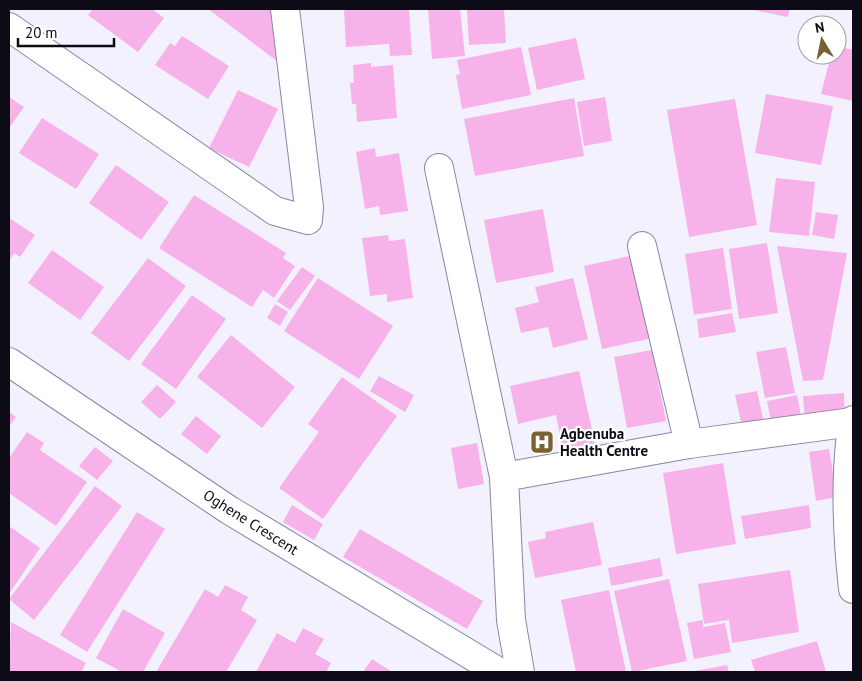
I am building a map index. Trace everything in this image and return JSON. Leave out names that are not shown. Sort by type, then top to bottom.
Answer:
[{"type":"street","points":[[9,27],[274,211],[308,220],[309,207],[285,9]]},
{"type":"street","points":[[439,168],[504,477],[511,620],[520,672]]},
{"type":"street","points":[[642,246],[689,444]]},
{"type":"street","name":"Oghene Crescent","points":[[9,362],[230,510],[499,672]]},
{"type":"street","points":[[504,477],[689,444],[853,421],[848,477],[848,538],[853,589]]},
{"type":"building","points":[[93,9],[152,9],[164,18],[138,52],[88,15]]},
{"type":"building","points":[[208,9],[272,9],[282,65]]},
{"type":"building","points":[[344,9],[409,9],[412,55],[390,56],[389,44],[346,47]]},
{"type":"building","points":[[428,9],[460,9],[465,56],[432,59]]},
{"type":"building","points":[[467,9],[504,9],[506,43],[469,45]]},
{"type":"building","points":[[748,9],[790,9],[788,17]]},
{"type":"building","points":[[182,36],[229,66],[208,99],[155,65],[170,43],[175,46]]},
{"type":"building","points":[[576,38],[585,79],[537,90],[528,48]]},
{"type":"building","points":[[521,47],[531,95],[462,109],[456,75],[460,74],[457,60]]},
{"type":"building","points":[[847,48],[853,50],[853,101],[821,94],[828,65],[847,65]]},
{"type":"building","points":[[371,63],[371,67],[393,65],[397,118],[357,122],[356,104],[352,104],[350,83],[354,83],[353,65]]},
{"type":"building","points":[[238,90],[278,109],[249,167],[209,148]]},
{"type":"building","points":[[766,94],[833,106],[821,165],[755,153]]},
{"type":"building","points":[[9,97],[24,107],[9,128]]},
{"type":"building","points":[[605,97],[612,141],[584,146],[577,102]]},
{"type":"building","points":[[574,98],[584,156],[475,176],[464,119]]},
{"type":"building","points":[[735,99],[757,225],[689,237],[667,110]]},
{"type":"building","points":[[42,118],[99,154],[76,189],[19,153]]},
{"type":"building","points":[[375,148],[376,157],[399,153],[408,211],[380,215],[379,206],[365,209],[356,152]]},
{"type":"building","points":[[116,165],[169,202],[141,240],[89,203]]},
{"type":"building","points":[[776,178],[815,182],[809,236],[769,232]]},
{"type":"building","points":[[194,195],[286,253],[283,258],[295,266],[274,298],[263,290],[252,307],[159,248]]},
{"type":"building","points":[[543,209],[554,272],[496,283],[484,220]]},
{"type":"building","points":[[816,212],[838,215],[834,239],[812,235]]},
{"type":"building","points":[[9,218],[35,235],[20,257],[14,253],[9,262]]},
{"type":"building","points":[[388,235],[389,241],[405,239],[413,298],[387,302],[387,294],[370,296],[362,238]]},
{"type":"building","points":[[767,243],[778,313],[739,319],[729,249]]},
{"type":"building","points":[[777,246],[847,253],[823,380],[803,381]]},
{"type":"building","points":[[723,248],[732,309],[694,315],[685,254]]},
{"type":"building","points":[[52,250],[104,287],[80,320],[28,283]]},
{"type":"building","points":[[634,255],[653,338],[602,349],[584,266]]},
{"type":"building","points":[[148,258],[186,286],[129,361],[91,333]]},
{"type":"building","points":[[302,267],[315,276],[290,310],[277,301]]},
{"type":"building","points":[[318,278],[393,326],[359,379],[284,331]]},
{"type":"building","points":[[573,278],[588,339],[553,348],[548,327],[521,333],[515,308],[539,302],[535,287]]},
{"type":"building","points":[[192,295],[226,319],[176,389],[141,364]]},
{"type":"building","points":[[275,304],[288,312],[280,326],[267,318]]},
{"type":"building","points":[[732,313],[736,332],[699,338],[697,319]]},
{"type":"building","points":[[231,335],[295,387],[262,428],[197,377]]},
{"type":"building","points":[[786,347],[795,393],[765,398],[756,352]]},
{"type":"building","points":[[652,350],[666,421],[627,428],[614,357]]},
{"type":"building","points":[[579,371],[595,444],[563,451],[556,415],[518,424],[510,386]]},
{"type":"building","points":[[379,376],[414,395],[405,412],[370,391]]},
{"type":"building","points":[[342,377],[397,416],[323,519],[279,488],[319,432],[308,424]]},
{"type":"building","points":[[157,385],[176,402],[160,419],[141,402]]},
{"type":"building","points":[[757,391],[764,423],[742,426],[735,395]]},
{"type":"building","points":[[844,393],[845,418],[805,420],[803,396]]},
{"type":"building","points":[[797,395],[801,416],[771,421],[767,401]]},
{"type":"building","points":[[9,412],[16,417],[9,427]]},
{"type":"building","points":[[196,416],[221,436],[207,454],[181,434]]},
{"type":"building","points":[[27,432],[44,443],[40,450],[87,482],[56,526],[9,493],[9,458]]},
{"type":"building","points":[[477,443],[484,484],[458,489],[451,448]]},
{"type":"building","points":[[95,447],[113,461],[97,480],[79,466]]},
{"type":"building","points":[[829,449],[837,497],[816,501],[809,452]]},
{"type":"building","points":[[723,463],[736,544],[676,554],[663,473]]},
{"type":"building","points":[[95,486],[122,506],[34,620],[9,599]]},
{"type":"building","points":[[292,505],[323,524],[314,540],[283,522]]},
{"type":"building","points":[[809,505],[811,528],[745,539],[741,516]]},
{"type":"building","points":[[137,512],[165,529],[87,652],[60,635]]},
{"type":"building","points":[[593,522],[602,565],[535,578],[528,542],[546,538],[545,532]]},
{"type":"building","points":[[9,526],[40,548],[9,594]]},
{"type":"building","points":[[360,529],[483,601],[467,629],[343,557]]},
{"type":"building","points":[[660,558],[663,576],[611,586],[608,568]]},
{"type":"building","points":[[790,570],[799,632],[732,643],[729,620],[704,624],[698,584]]},
{"type":"building","points":[[669,579],[687,661],[632,672],[614,591]]},
{"type":"building","points":[[225,585],[248,597],[241,610],[257,620],[226,672],[156,672],[205,589],[218,597]]},
{"type":"building","points":[[609,590],[626,672],[576,672],[561,600]]},
{"type":"building","points":[[123,609],[165,633],[143,672],[122,672],[96,658]]},
{"type":"building","points":[[702,620],[704,629],[704,627],[725,623],[731,652],[694,659],[687,623]]},
{"type":"building","points":[[11,622],[86,663],[81,672],[9,672]]},
{"type":"building","points":[[303,628],[324,639],[315,654],[331,663],[326,672],[256,672],[277,633],[295,643]]},
{"type":"building","points":[[817,641],[826,672],[755,672],[751,660]]},
{"type":"building","points":[[372,659],[392,672],[363,672]]},
{"type":"building","points":[[727,665],[729,672],[694,672],[694,671]]},
{"type":"place","name":"Agbenuba Health Centre","points":[[542,442]]}]
